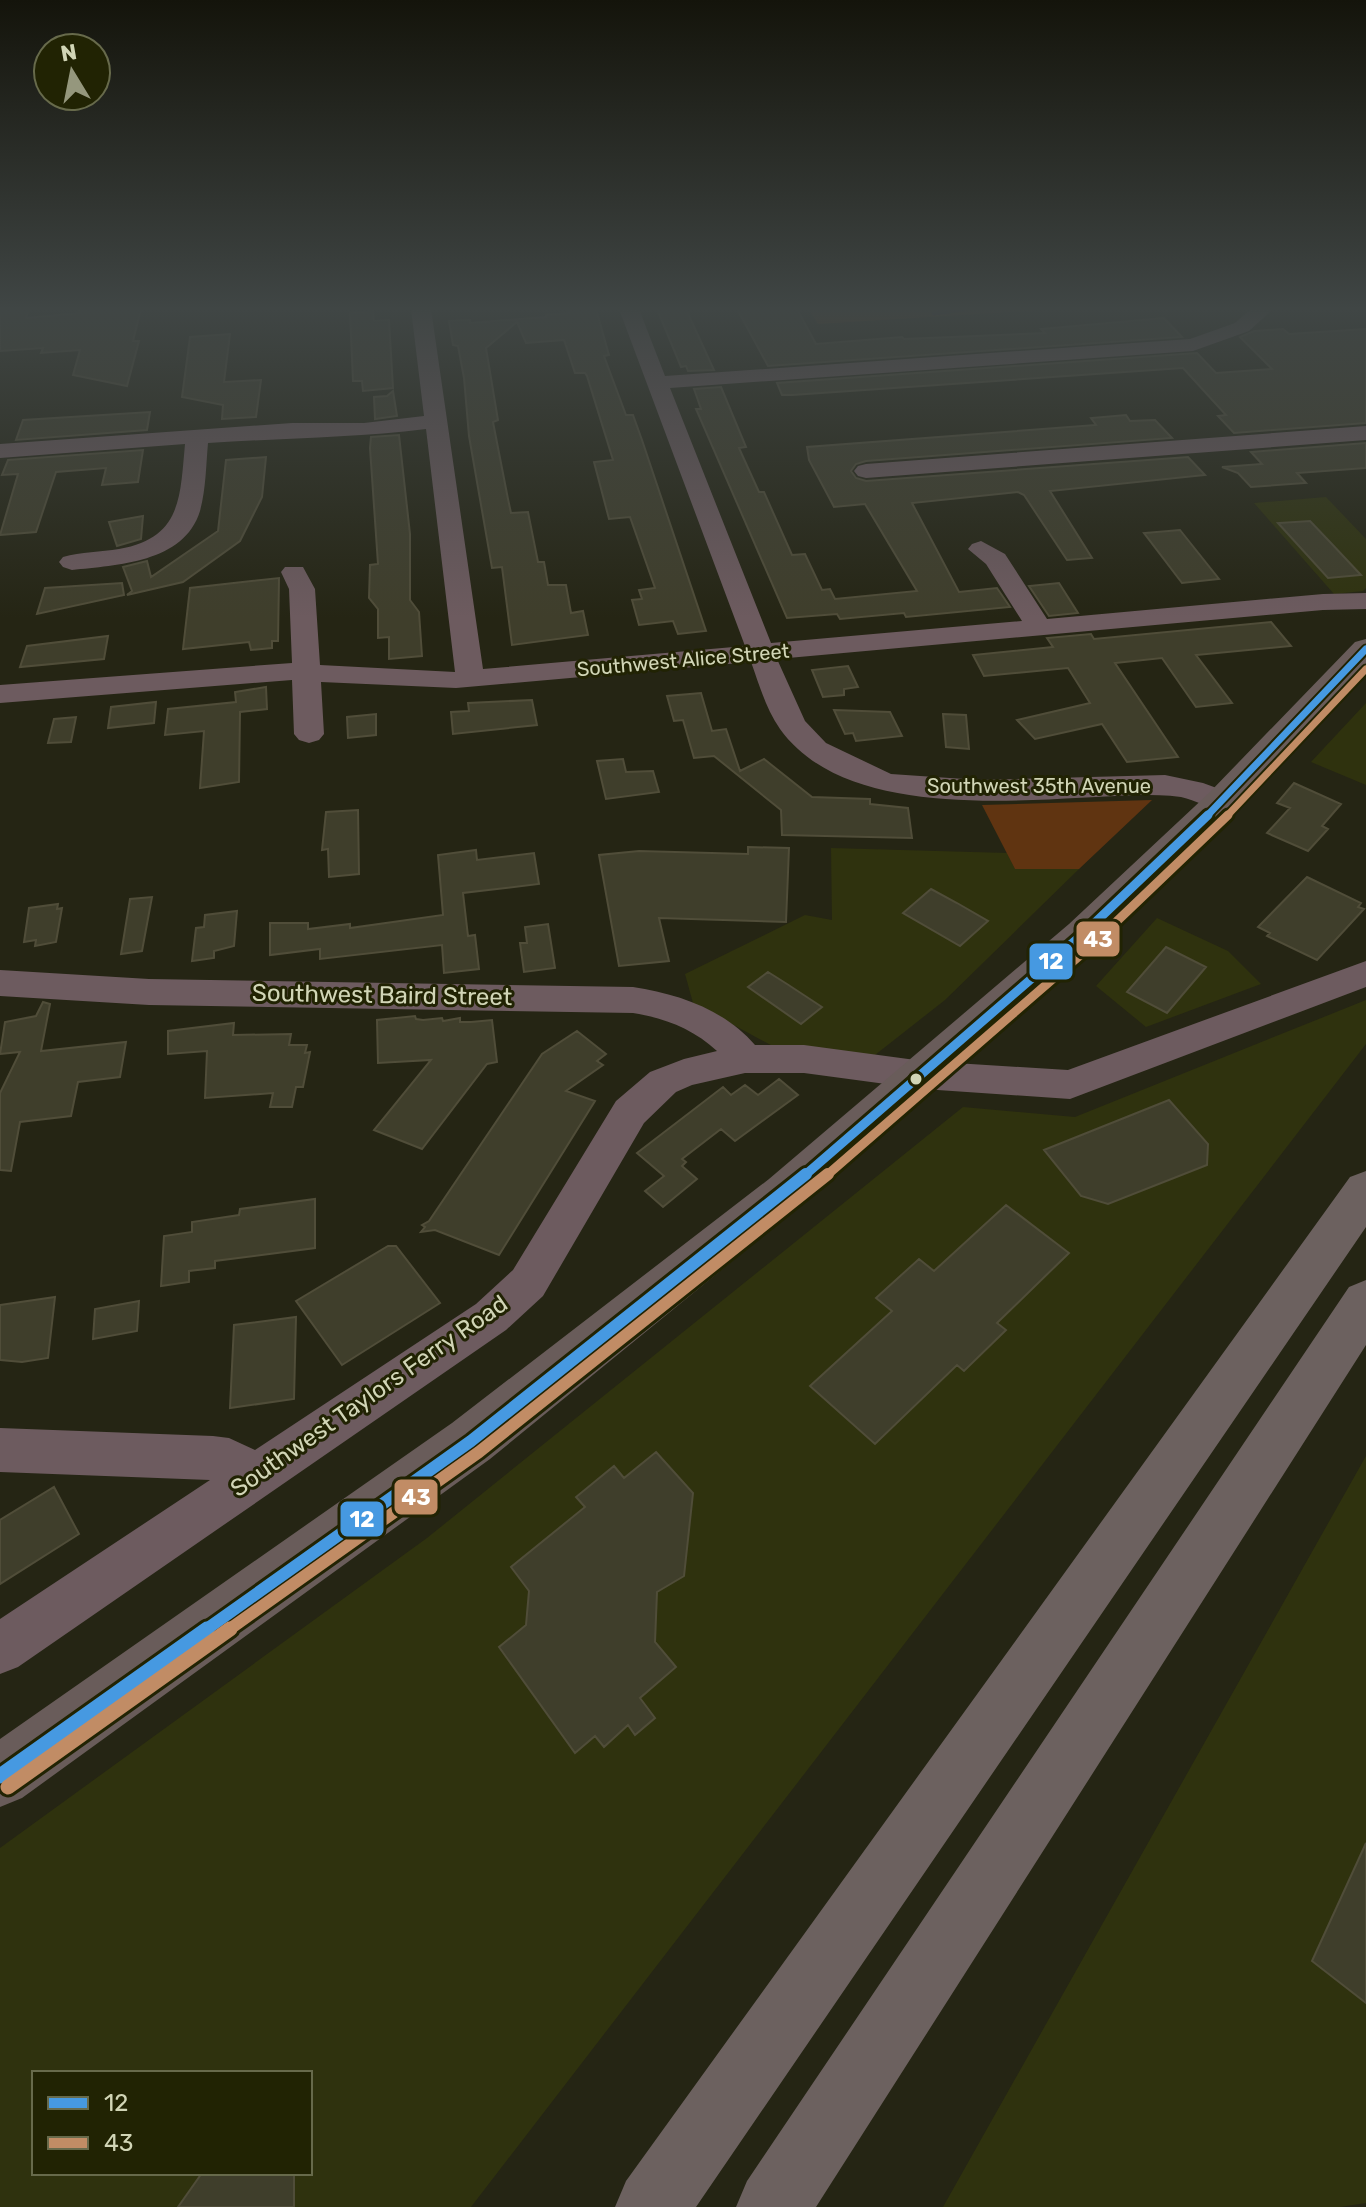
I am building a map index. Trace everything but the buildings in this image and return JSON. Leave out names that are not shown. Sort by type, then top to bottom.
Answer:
[{"type":"highway","points":[[652,2207],[1366,1190]]},
{"type":"highway","points":[[773,2207],[1366,1302]]},
{"type":"main road","points":[[0,1776],[471,1441],[785,1192],[1083,934],[1222,801],[1366,649]]},
{"type":"street","points":[[433,412],[470,679]]},
{"type":"street","name":"Southwest 35th Avenue","points":[[667,412],[760,653],[792,725],[815,749],[885,783],[979,790],[1165,785],[1192,790],[1222,801]]},
{"type":"street","points":[[0,451],[292,430],[364,430],[434,421]]},
{"type":"street","points":[[866,471],[1366,433]]},
{"type":"street","points":[[72,562],[115,557],[150,548],[180,526],[187,513],[197,437]]},
{"type":"street","points":[[981,549],[996,559],[1039,627]]},
{"type":"street","points":[[294,572],[302,589],[309,734]]},
{"type":"street","name":"Southwest Alice Street","points":[[0,694],[252,673],[305,672],[433,680],[470,679],[1039,627],[1366,601]]},
{"type":"street","name":"Southwest Taylors Ferry Road","points":[[0,1649],[491,1317],[528,1283],[630,1112],[663,1082],[709,1064],[745,1059],[804,1059],[923,1075],[1070,1085],[1366,973]]},
{"type":"street","name":"Southwest Baird Street","points":[[0,983],[149,992],[633,1000],[668,1007],[698,1020],[734,1043],[745,1059]]},
{"type":"street","points":[[0,1450],[213,1458],[229,1460],[255,1475]]},
{"type":"shaded area","points":[[1326,497],[1366,539],[1366,588],[1363,591],[1334,594],[1254,503]]},
{"type":"shaded area","points":[[1366,703],[1366,785],[1311,762]]},
{"type":"shaded area","points":[[1152,800],[1079,869],[1015,869],[982,805]]},
{"type":"shaded area","points":[[831,848],[1007,853],[1015,869],[1079,869],[945,1000],[875,1055],[778,1049],[693,1003],[685,974],[805,915],[832,920]]},
{"type":"shaded area","points":[[1157,918],[1228,951],[1261,984],[1146,1027],[1096,986]]},
{"type":"shaded area","points":[[1366,1000],[1366,1044],[471,2207],[0,2207],[0,1848],[427,1538],[963,1107],[1075,1117]]},
{"type":"shaded area","points":[[1366,1456],[1366,2203],[1340,2207],[943,2207]]},
{"type":"transit line","name":"12","points":[[0,1776],[471,1441],[785,1192],[1083,934],[1222,801],[1366,649]]},
{"type":"transit line","name":"43","points":[[8,1787],[479,1452],[794,1203],[1093,944],[1232,811],[1366,669]]}]
